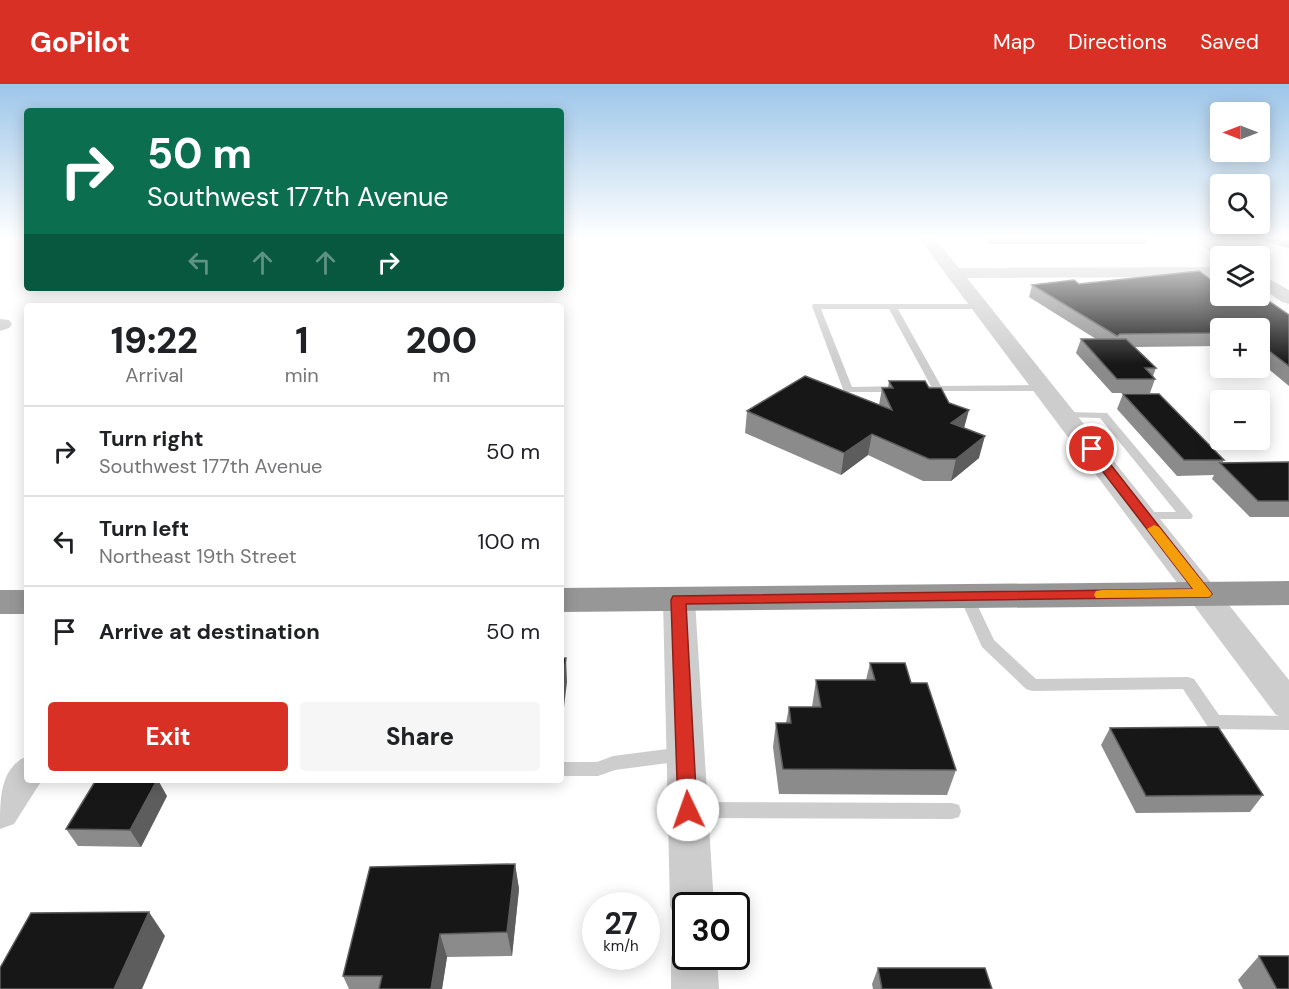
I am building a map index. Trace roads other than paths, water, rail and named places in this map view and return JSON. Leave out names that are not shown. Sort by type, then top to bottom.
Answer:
[{"type":"highway","points":[[564,600],[1289,592]]},
{"type":"highway","points":[[0,602],[24,602]]},
{"type":"street","points":[[961,279],[1289,705]]},
{"type":"street","points":[[1270,285],[1289,297]]},
{"type":"street","points":[[679,600],[691,892]]},
{"type":"street","points":[[0,812],[24,776]]},
{"type":"street","points":[[694,970],[695,989]]},
{"type":"lane","points":[[981,306],[816,306],[848,390],[1045,388]]},
{"type":"lane","points":[[892,306],[938,389]]},
{"type":"lane","points":[[1066,415],[1103,415],[1186,516],[1144,516]]},
{"type":"lane","points":[[966,596],[988,643],[1032,685],[1188,683],[1214,722],[1289,723]]},
{"type":"lane","points":[[564,768],[598,768],[614,763],[685,754]]},
{"type":"lane","points":[[688,810],[952,811]]}]
